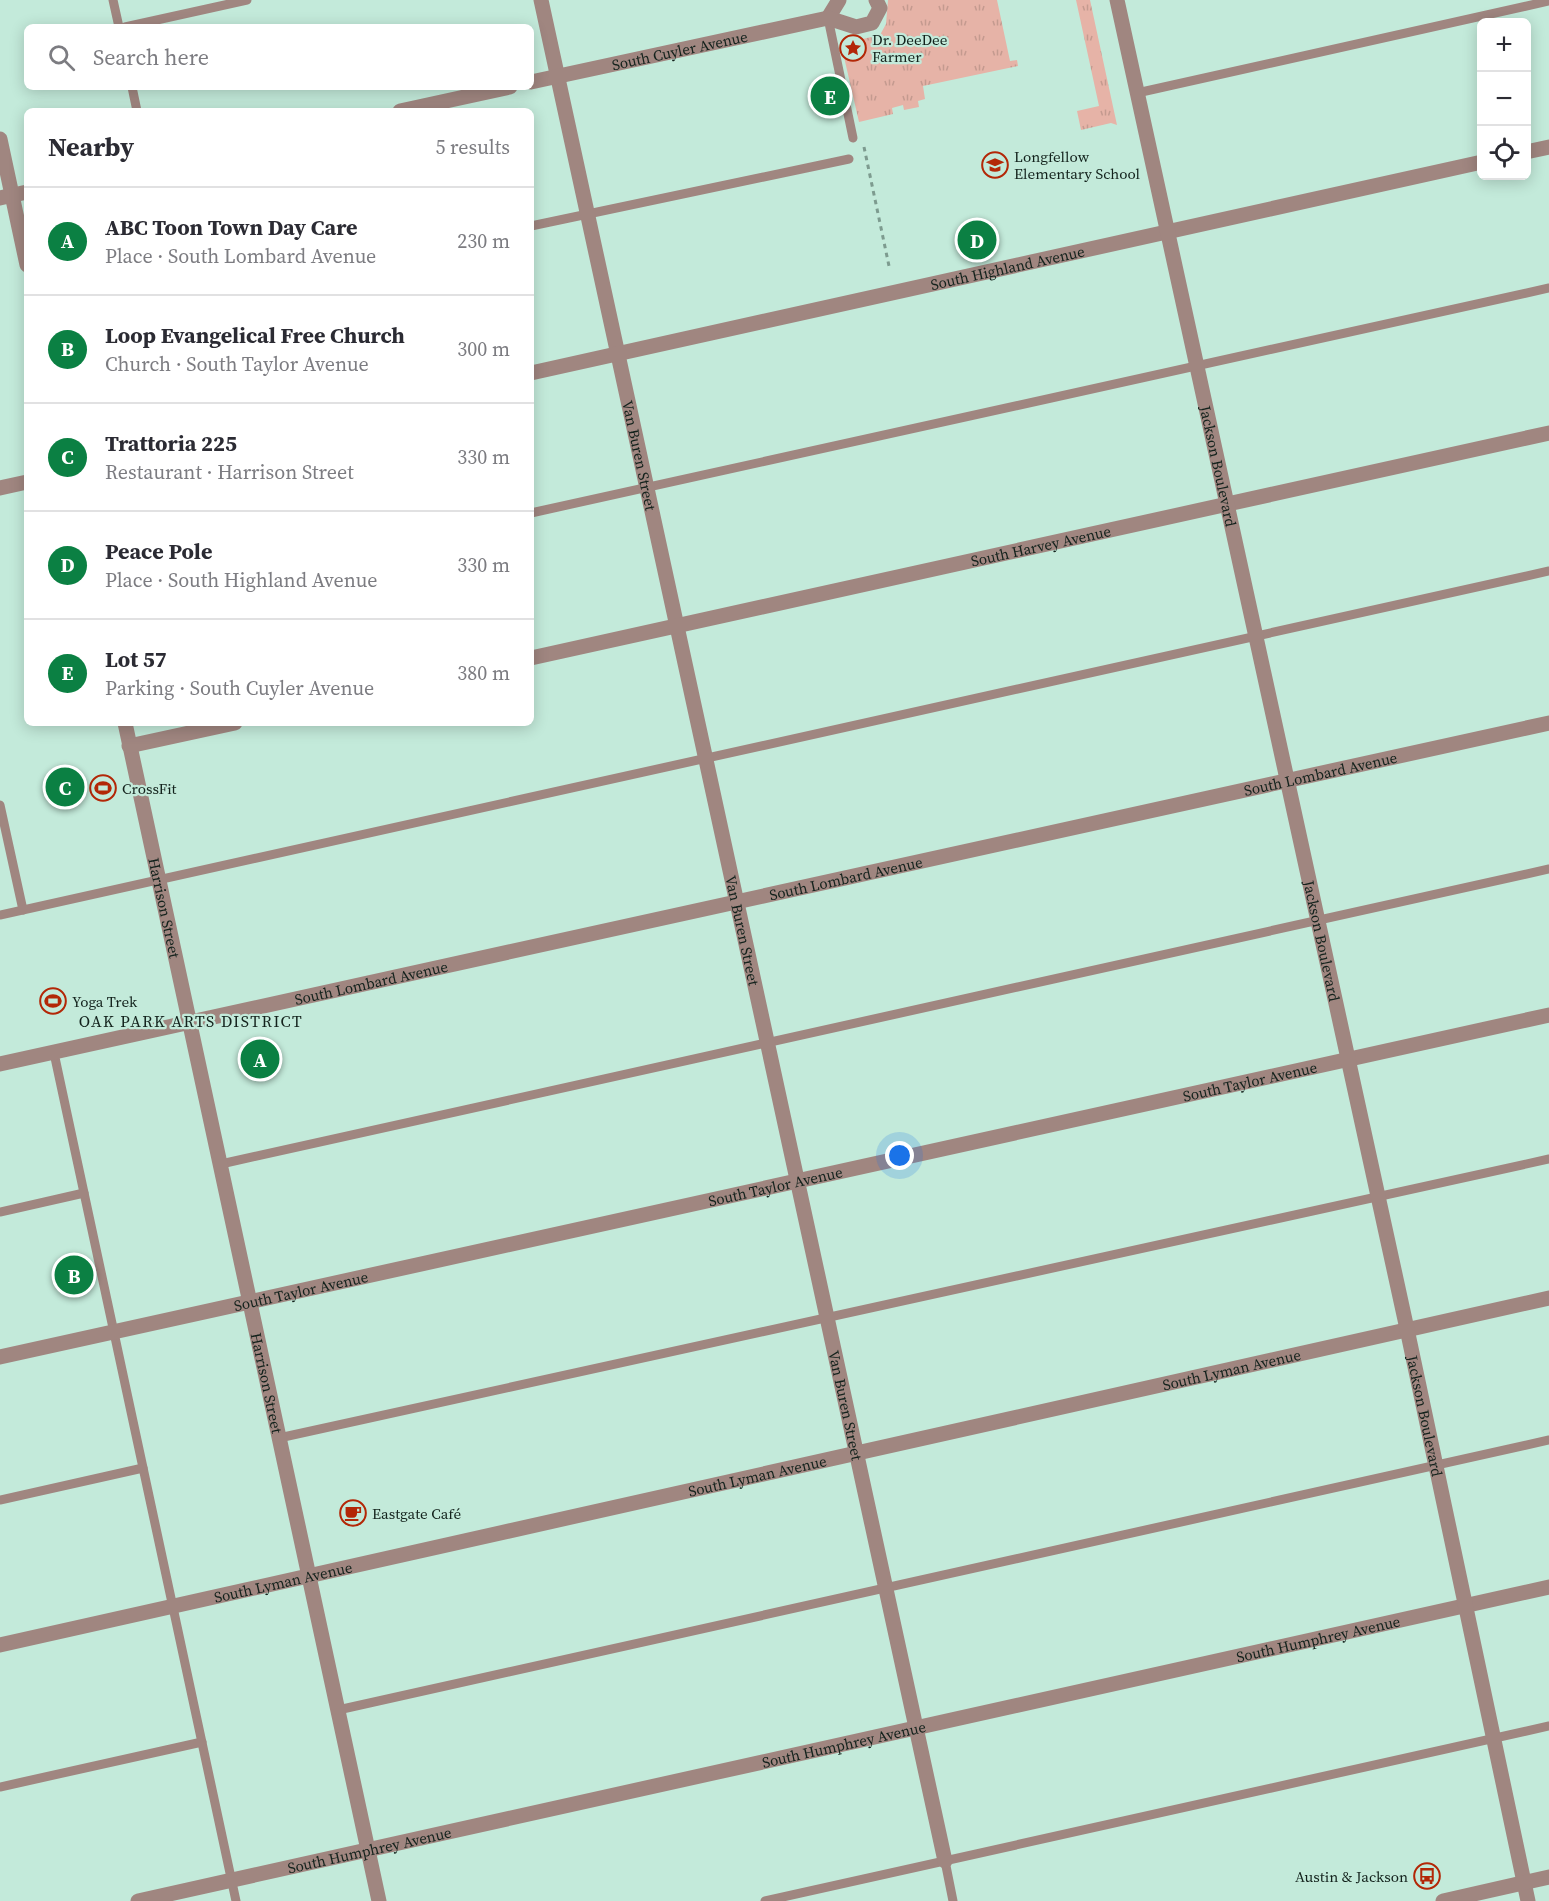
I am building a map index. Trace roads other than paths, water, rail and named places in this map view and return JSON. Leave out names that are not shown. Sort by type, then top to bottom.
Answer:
[{"type":"street","name":"Van Buren Street","points":[[541,0],[945,1861]]},
{"type":"street","points":[[828,18],[839,0]]},
{"type":"street","name":"South Cuyler Avenue","points":[[534,81],[828,18],[856,27],[872,23],[880,8],[876,0]]},
{"type":"street","name":"Jackson Boulevard","points":[[1117,0],[1407,1329],[1528,1901]]},
{"type":"street","points":[[414,108],[496,90]]},
{"type":"street","points":[[0,139],[24,250]]},
{"type":"street","points":[[1531,151],[1549,147]]},
{"type":"street","name":"South Highland Avenue","points":[[534,372],[1167,234],[1477,163]]},
{"type":"street","name":"South Harvey Avenue","points":[[534,657],[1549,433]]},
{"type":"street","points":[[0,488],[24,483]]},
{"type":"street","name":"South Lombard Avenue","points":[[0,1064],[1549,723]]},
{"type":"street","name":"Harrison Street","points":[[125,726],[379,1901]]},
{"type":"street","points":[[129,746],[221,726]]},
{"type":"street","name":"South Taylor Avenue","points":[[0,1357],[1549,1015]]},
{"type":"street","name":"South Lyman Avenue","points":[[0,1645],[1549,1298]]},
{"type":"street","name":"South Humphrey Avenue","points":[[138,1901],[1549,1587]]},
{"type":"street","points":[[1443,1901],[1549,1877]]},
{"type":"lane","points":[[113,0],[118,24]]},
{"type":"lane","points":[[139,24],[247,0]]},
{"type":"lane","points":[[1137,93],[1549,1]]},
{"type":"lane","points":[[828,18],[853,138]]},
{"type":"lane","points":[[133,90],[137,108]]},
{"type":"lane","points":[[534,224],[849,159]]},
{"type":"lane","points":[[534,512],[1549,288]]},
{"type":"lane","points":[[0,915],[1549,571]]},
{"type":"lane","points":[[0,805],[22,910]]},
{"type":"lane","points":[[220,1164],[1549,869]]},
{"type":"lane","points":[[54,1053],[236,1901]]},
{"type":"lane","points":[[279,1438],[1549,1159]]},
{"type":"lane","points":[[0,1212],[84,1193]]},
{"type":"lane","points":[[338,1710],[1549,1440]]},
{"type":"lane","points":[[0,1500],[143,1468]]},
{"type":"lane","points":[[765,1901],[1549,1726]]},
{"type":"lane","points":[[0,1787],[202,1742]]},
{"type":"lane","points":[[945,1861],[953,1901]]},
{"type":"place","name":"Dr. DeeDee Farmer","points":[[853,48]]},
{"type":"place","name":"Lot 57","points":[[830,96]]},
{"type":"place","name":"Longfellow Elementary School","points":[[995,165]]},
{"type":"place","name":"Peace Pole","points":[[977,240]]},
{"type":"place","name":"Trattoria 225","points":[[65,787]]},
{"type":"place","name":"CrossFit","points":[[103,788]]},
{"type":"place","name":"Yoga Trek","points":[[53,1001]]},
{"type":"place","name":"ABC Toon Town Day Care","points":[[260,1059]]},
{"type":"place","name":"Loop Evangelical Free Church","points":[[74,1275]]},
{"type":"place","name":"Eastgate Café","points":[[353,1513]]},
{"type":"place","name":"Austin & Jackson","points":[[1427,1876]]},
{"type":"district","name":"OAK PARK ARTS DISTRICT","points":[[191,1021]]}]
